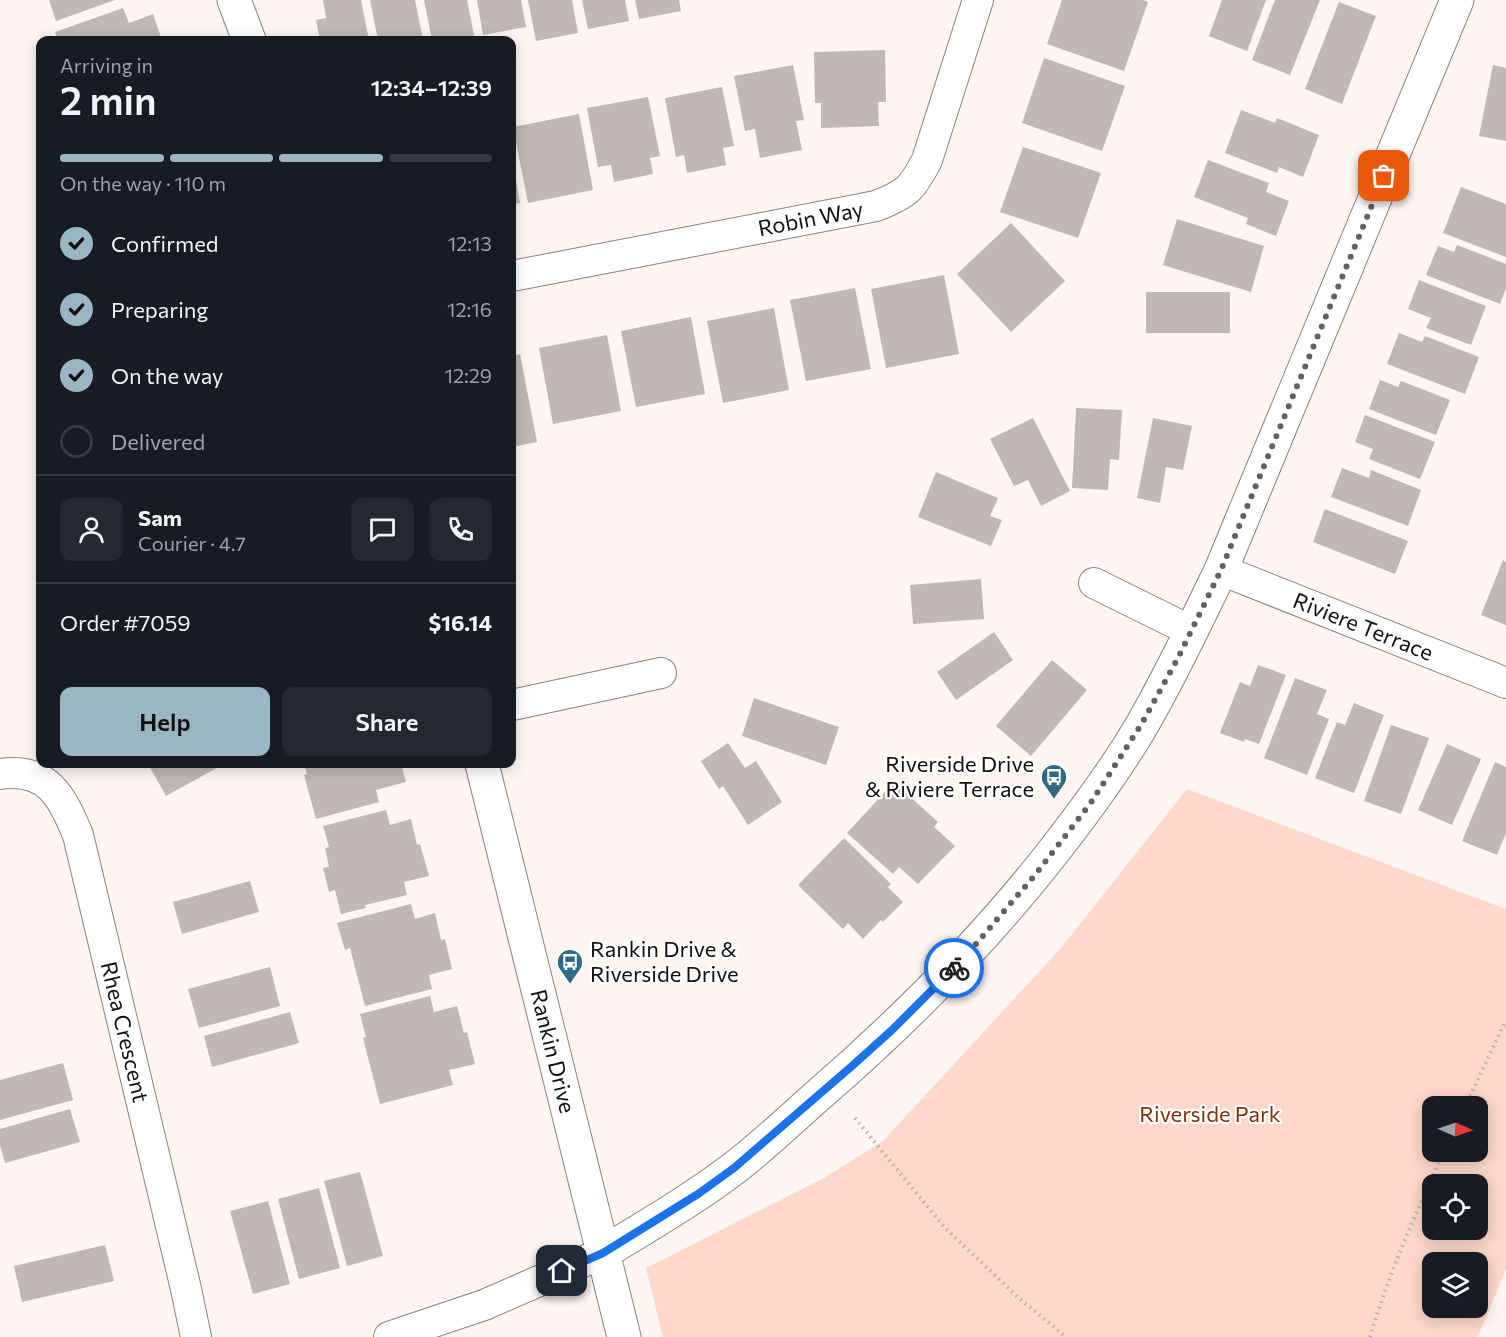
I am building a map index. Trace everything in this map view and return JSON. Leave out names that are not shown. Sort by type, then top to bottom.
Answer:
[{"type":"street","points":[[234,0],[248,36]]},
{"type":"street","name":"Robin Way","points":[[516,275],[876,206],[898,198],[915,183],[927,160],[978,0]]},
{"type":"street","points":[[389,1337],[484,1305],[603,1253],[698,1194],[750,1155],[892,1030],[970,951],[1035,875],[1099,791],[1141,725],[1178,658],[1221,570],[1457,0]]},
{"type":"street","name":"Riviere Terrace","points":[[1221,570],[1506,683]]},
{"type":"street","points":[[1094,583],[1191,631]]},
{"type":"street","points":[[516,704],[660,673]]},
{"type":"street","name":"Rankin Drive","points":[[483,768],[624,1337]]},
{"type":"street","name":"Rhea Crescent","points":[[0,774],[12,772],[32,776],[47,783],[65,805],[78,835],[196,1337]]},
{"type":"path","points":[[1469,1096],[1506,1020]]},
{"type":"path","points":[[855,1118],[945,1228],[1019,1298],[1066,1337]]},
{"type":"path","points":[[1370,1337],[1413,1217],[1439,1162]]},
{"type":"green space","name":"Riverside Park","points":[[1187,789],[1506,909],[1506,1269],[1488,1313],[1488,1252],[1422,1252],[1422,1318],[1486,1318],[1478,1337],[663,1337],[646,1268],[824,1178],[883,1141],[1061,948]]},
{"type":"building","points":[[49,0],[115,0],[56,21]]},
{"type":"building","points":[[323,0],[361,0],[368,36],[319,36],[316,20],[326,18]]},
{"type":"building","points":[[370,0],[415,0],[422,36],[377,36]]},
{"type":"building","points":[[424,0],[467,0],[474,36],[431,36]]},
{"type":"building","points":[[477,0],[521,0],[526,27],[483,35]]},
{"type":"building","points":[[528,0],[572,0],[578,33],[536,41]]},
{"type":"building","points":[[582,0],[625,0],[629,21],[588,29]]},
{"type":"building","points":[[635,0],[679,0],[681,11],[639,19]]},
{"type":"building","points":[[1062,0],[1143,0],[1148,2],[1124,71],[1047,44]]},
{"type":"building","points":[[1222,0],[1266,0],[1247,51],[1209,36]]},
{"type":"building","points":[[1275,0],[1320,0],[1290,75],[1252,60]]},
{"type":"building","points":[[1339,2],[1376,16],[1342,104],[1305,89]]},
{"type":"building","points":[[123,8],[129,23],[153,14],[161,36],[56,36],[55,32]]},
{"type":"building","points":[[885,50],[886,102],[878,102],[879,126],[821,128],[821,103],[815,103],[814,52]]},
{"type":"building","points":[[1044,58],[1125,86],[1102,151],[1022,123]]},
{"type":"building","points":[[793,65],[804,120],[796,121],[802,150],[760,158],[755,129],[745,131],[734,76]]},
{"type":"building","points":[[1493,65],[1506,68],[1506,141],[1479,136]]},
{"type":"building","points":[[722,87],[734,146],[723,148],[726,165],[687,173],[684,155],[676,157],[665,98]]},
{"type":"building","points":[[648,97],[660,156],[650,158],[653,174],[614,182],[611,165],[598,167],[587,108]]},
{"type":"building","points":[[1241,110],[1275,123],[1277,118],[1319,135],[1303,177],[1279,167],[1277,173],[1225,153]]},
{"type":"building","points":[[579,114],[593,190],[528,203],[516,142],[516,126]]},
{"type":"building","points":[[1023,147],[1101,173],[1078,238],[1000,212]]},
{"type":"building","points":[[1208,160],[1269,183],[1266,192],[1289,201],[1276,236],[1246,224],[1248,218],[1194,197]]},
{"type":"building","points":[[516,181],[520,203],[516,204]]},
{"type":"building","points":[[1461,187],[1506,204],[1506,257],[1443,233]]},
{"type":"building","points":[[1177,219],[1264,246],[1251,292],[1163,265]]},
{"type":"building","points":[[1011,223],[1065,281],[1011,332],[957,274]]},
{"type":"building","points":[[1457,245],[1506,264],[1506,288],[1500,304],[1426,275],[1438,246],[1454,252]]},
{"type":"building","points":[[944,275],[959,354],[886,368],[871,289]]},
{"type":"building","points":[[1419,280],[1486,306],[1471,345],[1426,328],[1431,318],[1408,309]]},
{"type":"building","points":[[855,288],[871,369],[806,381],[790,300]]},
{"type":"building","points":[[1146,292],[1230,292],[1230,333],[1146,333]]},
{"type":"building","points":[[774,308],[789,390],[723,403],[707,321]]},
{"type":"building","points":[[691,317],[705,394],[636,407],[621,331]]},
{"type":"building","points":[[1399,333],[1422,342],[1425,336],[1479,357],[1465,394],[1387,364]]},
{"type":"building","points":[[607,335],[621,411],[553,424],[539,348]]},
{"type":"building","points":[[520,354],[537,442],[516,446],[516,355]]},
{"type":"building","points":[[1380,380],[1398,387],[1401,381],[1450,400],[1436,435],[1369,409]]},
{"type":"building","points":[[1076,408],[1122,410],[1119,460],[1110,459],[1108,490],[1072,488]]},
{"type":"building","points":[[1365,415],[1435,442],[1420,479],[1369,459],[1373,449],[1355,442]]},
{"type":"building","points":[[1033,418],[1070,491],[1041,506],[1028,480],[1014,486],[990,439]]},
{"type":"building","points":[[1153,418],[1192,426],[1183,470],[1166,467],[1160,503],[1137,498]]},
{"type":"building","points":[[1342,468],[1369,478],[1371,470],[1421,490],[1408,526],[1331,497]]},
{"type":"building","points":[[936,472],[998,498],[990,516],[1002,520],[991,546],[918,517]]},
{"type":"building","points":[[1325,509],[1408,541],[1395,574],[1313,542]]},
{"type":"building","points":[[1503,560],[1506,562],[1506,625],[1481,615]]},
{"type":"building","points":[[981,579],[984,619],[913,624],[910,585]]},
{"type":"building","points":[[994,632],[1013,660],[956,700],[937,672]]},
{"type":"building","points":[[1052,660],[1087,690],[1031,756],[996,726]]},
{"type":"building","points":[[1258,665],[1286,675],[1259,744],[1245,739],[1244,742],[1220,733],[1240,682],[1250,686]]},
{"type":"building","points":[[1295,678],[1327,690],[1317,714],[1329,719],[1307,775],[1264,758]]},
{"type":"building","points":[[754,698],[839,727],[826,765],[742,736]]},
{"type":"building","points":[[1354,703],[1384,715],[1354,793],[1315,778],[1337,722],[1345,725]]},
{"type":"building","points":[[1391,725],[1429,738],[1401,814],[1364,801]]},
{"type":"building","points":[[728,743],[745,768],[756,761],[782,802],[748,825],[723,786],[719,789],[701,761]]},
{"type":"building","points":[[1447,744],[1481,759],[1452,825],[1418,810]]},
{"type":"building","points":[[1495,762],[1506,767],[1506,833],[1497,855],[1462,841]]},
{"type":"building","points":[[150,768],[217,768],[166,796]]},
{"type":"building","points":[[305,768],[402,768],[406,782],[376,790],[379,802],[316,819],[304,775],[307,774]]},
{"type":"building","points":[[894,782],[938,822],[934,827],[955,846],[918,884],[899,867],[893,874],[847,833]]},
{"type":"building","points":[[386,810],[390,825],[411,819],[417,845],[420,844],[429,876],[404,882],[407,895],[365,905],[366,908],[341,914],[335,890],[329,892],[323,868],[329,867],[325,848],[329,847],[323,826]]},
{"type":"building","points":[[844,838],[891,884],[888,887],[903,902],[863,939],[848,923],[843,929],[798,885]]},
{"type":"building","points":[[250,881],[259,912],[182,934],[173,902]]},
{"type":"building","points":[[411,904],[415,919],[435,913],[441,940],[445,939],[452,969],[429,975],[432,989],[365,1006],[350,948],[345,950],[337,923]]},
{"type":"building","points":[[270,967],[280,1006],[199,1028],[188,989]]},
{"type":"building","points":[[430,996],[434,1012],[457,1006],[464,1033],[467,1032],[475,1064],[449,1070],[453,1085],[380,1104],[363,1038],[366,1037],[360,1014]]},
{"type":"building","points":[[290,1012],[299,1043],[212,1067],[204,1036]]},
{"type":"building","points":[[63,1063],[73,1100],[0,1120],[0,1080]]},
{"type":"building","points":[[70,1109],[80,1142],[5,1163],[0,1145],[0,1129]]},
{"type":"building","points":[[360,1172],[383,1256],[347,1266],[324,1181]]},
{"type":"building","points":[[319,1188],[340,1268],[299,1279],[278,1199]]},
{"type":"building","points":[[268,1201],[290,1284],[253,1294],[230,1211]]},
{"type":"building","points":[[105,1245],[114,1281],[22,1302],[14,1266]]},
{"type":"way so far","points":[[954,968],[1035,875],[1090,804],[1141,725],[1178,658],[1221,570],[1384,176]]},
{"type":"place","name":"Riverside Drive & Riviere Terrace","points":[[1054,800]]},
{"type":"place","name":"Rankin Drive & Riverside Drive","points":[[570,985]]},
{"type":"route","points":[[562,1271],[603,1253],[698,1194],[734,1168],[892,1030],[954,968]]}]
